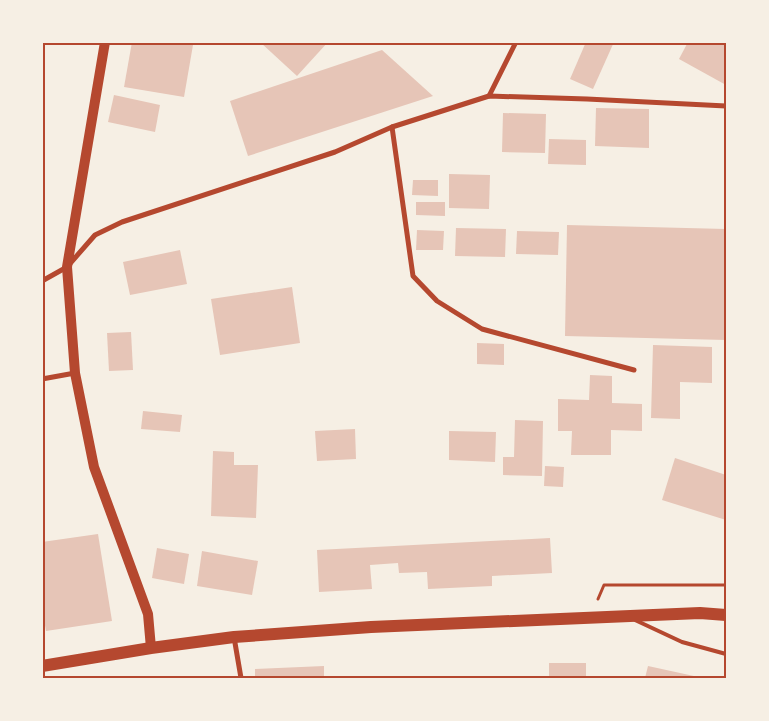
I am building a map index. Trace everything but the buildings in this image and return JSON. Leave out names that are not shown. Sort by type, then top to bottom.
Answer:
[{"type":"main road","points":[[105,42],[67,267],[75,373],[94,467],[148,614],[151,648]]},
{"type":"main road","points":[[42,666],[151,648],[234,638],[372,627],[700,613],[726,615]]},
{"type":"street","points":[[489,96],[516,42]]},
{"type":"street","points":[[42,281],[67,267],[95,235],[122,222],[335,152],[392,128],[489,96],[726,106]]},
{"type":"street","points":[[392,128],[414,276],[437,301],[482,329],[634,370]]},
{"type":"street","points":[[42,379],[75,373]]},
{"type":"street","points":[[234,638],[241,678]]},
{"type":"lane","points":[[626,616],[682,642],[726,654]]},
{"type":"path","points":[[590,618],[604,585],[726,584]]}]
